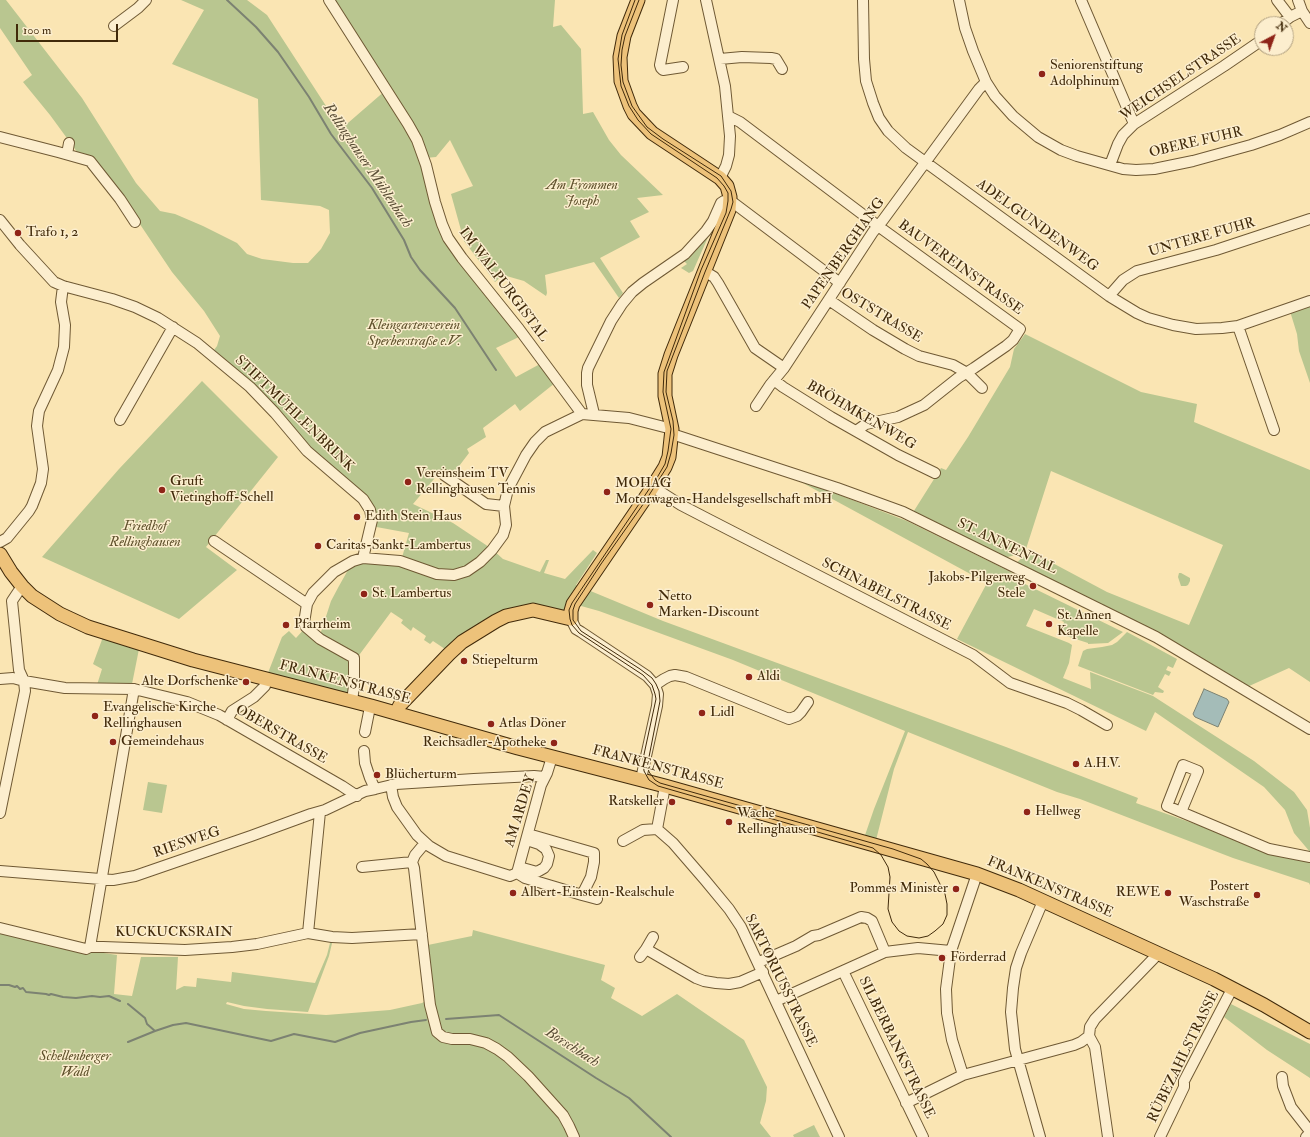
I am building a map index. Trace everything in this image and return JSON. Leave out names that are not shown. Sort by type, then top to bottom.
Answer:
[{"type":"main road","points":[[396,713],[405,699],[462,642],[496,621],[506,616],[534,610],[570,619],[570,611],[573,604],[665,467],[672,432],[665,396],[665,374],[671,355],[727,215],[731,201],[727,186],[720,178],[652,133],[634,114],[630,106],[621,81],[620,58],[624,36],[638,0]]},
{"type":"main road","name":"FRANKENSTRASSE","points":[[0,554],[5,572],[44,604],[60,614],[88,627],[193,660],[371,706],[518,748],[641,779],[977,874],[1019,890],[1232,989],[1264,1005],[1310,1032]]},
{"type":"street","points":[[114,26],[146,0]]},
{"type":"street","name":"IM WALPURGISTAL","points":[[329,0],[417,140],[426,165],[435,202],[448,238],[462,258],[519,329],[582,414]]},
{"type":"street","points":[[673,0],[660,65],[663,70],[683,67]]},
{"type":"street","points":[[706,0],[725,86],[730,136],[729,154],[726,166],[720,178]]},
{"type":"street","name":"ADELGUNDENWEG","points":[[863,0],[866,81],[879,118],[888,131],[906,148],[926,163],[1109,296],[1143,316],[1172,325],[1206,329],[1238,326],[1310,301]]},
{"type":"street","name":"OBERE FUHR","points":[[959,0],[965,28],[973,51],[986,82],[995,96],[1013,116],[1038,137],[1066,152],[1122,169],[1136,170],[1154,168],[1193,161],[1251,145],[1310,122]]},
{"type":"street","points":[[1080,0],[1134,124]]},
{"type":"street","points":[[1277,0],[1289,16]]},
{"type":"street","points":[[1298,0],[1302,11],[1310,23]]},
{"type":"street","points":[[1292,16],[1302,11]]},
{"type":"street","name":"WEICHSELSTRASSE","points":[[1110,165],[1123,135],[1134,124],[1254,45]]},
{"type":"street","points":[[720,59],[742,57],[770,58],[776,59],[782,68]]},
{"type":"street","name":"PAPENBERGHANG","points":[[756,406],[784,368],[873,232],[986,82]]},
{"type":"street","name":"BAUVEREINSTRASSE","points":[[728,116],[740,122],[878,226],[1020,329],[1013,340],[1006,346],[966,373]]},
{"type":"street","points":[[0,138],[90,161],[120,198],[134,222]]},
{"type":"street","points":[[67,154],[69,143]]},
{"type":"street","points":[[594,414],[587,385],[588,368],[608,327],[622,304],[632,292],[643,283],[685,254],[706,231],[713,221],[721,203],[731,201]]},
{"type":"street","name":"OSTSTRASSE","points":[[731,201],[840,283]]},
{"type":"street","name":"UNTERE FUHR","points":[[1109,296],[1123,280],[1137,271],[1216,250],[1310,219]]},
{"type":"street","points":[[0,220],[7,230],[54,282],[63,286],[61,302],[65,325],[64,347],[58,370],[39,411],[37,426],[43,469],[41,483],[29,511],[7,538],[0,542]]},
{"type":"street","points":[[704,272],[714,277],[755,348],[784,368]]},
{"type":"street","name":"STIFTMÜHLENBRINK","points":[[63,286],[112,298],[135,307],[173,327],[197,343],[250,387],[275,413],[307,451],[362,500],[370,510],[372,520],[363,558]]},
{"type":"street","name":"OSTSTRASSE","points":[[829,300],[873,330],[905,349],[919,356],[953,365],[966,373],[982,388]]},
{"type":"street","points":[[1238,326],[1274,430]]},
{"type":"street","points":[[120,420],[173,327]]},
{"type":"street","points":[[856,431],[870,422],[898,417],[924,405],[966,373]]},
{"type":"street","name":"BRÖHMKENWEG","points":[[774,380],[856,431],[898,455],[936,473]]},
{"type":"street","points":[[352,701],[354,686],[354,658],[320,639],[306,627],[304,623],[307,604],[313,593],[334,572],[353,561],[363,558],[400,561],[436,574],[450,575],[460,574],[480,562],[492,550],[503,535],[506,525],[504,506],[508,488],[512,478],[526,455],[535,442],[545,432],[582,414],[638,419],[672,432]]},
{"type":"street","name":"ST. ANNENTAL","points":[[672,432],[903,512],[1156,637],[1310,729]]},
{"type":"street","points":[[444,475],[486,504],[504,506]]},
{"type":"street","name":"SCHNABELSTRASSE","points":[[653,487],[681,505],[973,655],[1010,684],[1067,703],[1107,725]]},
{"type":"street","points":[[214,541],[307,604]]},
{"type":"street","points":[[0,813],[25,690],[24,681],[19,670],[12,601],[22,586]]},
{"type":"street","points":[[570,619],[576,629],[647,676],[655,685],[658,694],[657,706],[641,779]]},
{"type":"street","points":[[655,685],[670,676],[675,675],[686,677],[789,719],[797,716],[808,702]]},
{"type":"street","name":"OBERSTRASSE","points":[[0,679],[13,678],[65,688],[121,688],[187,702],[211,711],[357,796]]},
{"type":"street","points":[[227,720],[232,711],[254,697],[265,686],[266,678]]},
{"type":"street","points":[[90,947],[134,690]]},
{"type":"street","points":[[365,732],[371,706]]},
{"type":"street","points":[[364,751],[365,763],[375,789],[391,785],[496,778],[534,776],[545,778]]},
{"type":"street","name":"AM ARDEY","points":[[518,870],[542,784],[552,757]]},
{"type":"street","points":[[391,785],[393,797],[397,807],[412,828],[425,843],[435,851],[446,856],[510,876],[518,870],[537,872],[544,868],[547,864],[549,856],[546,849],[527,837]]},
{"type":"street","points":[[623,841],[643,830],[658,829],[665,786]]},
{"type":"street","name":"RIESWEG","points":[[0,871],[102,880],[113,880],[135,876],[320,812],[375,789]]},
{"type":"street","points":[[308,933],[320,812]]},
{"type":"street","points":[[1181,812],[1269,849],[1310,857]]},
{"type":"street","name":"SARTORIUSSTRASSE","points":[[658,829],[674,843],[729,909],[741,927],[759,962],[839,1137]]},
{"type":"street","points":[[527,837],[594,853],[591,877],[582,895]]},
{"type":"street","points":[[425,843],[415,855],[412,862],[414,868],[430,1005],[437,1032],[443,1037],[452,1039],[470,1039],[486,1043],[508,1057],[528,1076],[563,1115],[574,1137]]},
{"type":"street","points":[[362,867],[412,862]]},
{"type":"street","points":[[518,870],[525,878],[597,899]]},
{"type":"street","points":[[963,1075],[952,1040],[946,1013],[946,989],[951,951],[977,874]]},
{"type":"street","points":[[1040,1137],[1015,1049],[1012,1019],[1012,998],[1021,953],[1043,901]]},
{"type":"street","points":[[759,962],[796,946],[813,936],[819,935],[861,917],[872,921],[885,952]]},
{"type":"street","name":"KUCKUCKSRAIN","points":[[0,928],[86,949],[90,947],[185,950],[226,948],[257,944],[308,933],[332,937],[352,938],[422,934]]},
{"type":"street","points":[[640,958],[653,937]]},
{"type":"street","points":[[776,1001],[885,952],[918,948],[951,951]]},
{"type":"street","points":[[646,949],[696,978],[716,983],[729,984],[740,982],[763,972]]},
{"type":"street","points":[[1108,1137],[1095,1047],[1089,1036],[1090,1027],[1094,1019],[1158,954]]},
{"type":"street","name":"SILBERBANKSTRASSE","points":[[843,971],[922,1137]]},
{"type":"street","name":"RÜBEZAHLSTRASSE","points":[[1160,1137],[1184,1087],[1184,1081],[1232,989]]},
{"type":"street","points":[[906,1103],[963,1075],[1074,1045],[1089,1036]]},
{"type":"street","points":[[1282,1077],[1283,1086],[1291,1107],[1310,1132],[1306,1137]]},
{"type":"green space","name":"Kleingartenverein Sperberstraße e.V.","points":[[0,0],[6,0],[82,98],[136,183],[160,211],[175,214],[203,226],[237,243],[247,254],[262,259],[293,263],[308,263],[321,249],[330,233],[329,210],[320,206],[261,200],[258,99],[172,64],[204,10],[181,0],[247,0],[267,15],[341,129],[386,90],[406,125],[422,158],[433,209],[443,235],[454,254],[521,336],[496,348],[516,377],[540,364],[555,383],[520,411],[515,404],[483,428],[486,437],[467,449],[469,453],[450,478],[443,473],[439,473],[413,504],[453,523],[492,549],[479,562],[458,574],[436,574],[457,575],[467,571],[480,563],[493,550],[503,559],[540,572],[546,560],[549,560],[544,573],[565,579],[593,550],[597,553],[576,585],[663,621],[1006,747],[1138,798],[1136,803],[1268,850],[1310,858],[1310,885],[1309,883],[1233,858],[1080,799],[1057,792],[908,732],[894,769],[875,844],[863,841],[905,731],[733,660],[599,611],[574,604],[571,611],[571,617],[534,609],[520,610],[506,615],[462,640],[448,651],[433,641],[430,644],[424,640],[426,636],[413,627],[411,631],[401,623],[403,620],[391,612],[354,662],[354,686],[352,701],[266,678],[282,637],[289,631],[296,638],[306,627],[319,638],[331,601],[353,561],[363,558],[401,561],[409,533],[371,526],[373,521],[371,510],[363,500],[308,451],[276,413],[251,387],[211,354],[217,346],[220,336],[204,311],[172,272],[119,193],[91,159],[80,156],[50,115],[23,82],[32,75],[0,28]]},
{"type":"green space","name":"Am Frommen Joseph","points":[[330,0],[555,0],[553,27],[561,25],[581,49],[583,114],[593,112],[609,140],[621,155],[663,195],[637,198],[649,212],[630,221],[640,237],[600,258],[623,293],[619,298],[594,262],[545,275],[546,296],[524,281],[503,275],[495,282],[464,241],[451,194],[473,186],[450,140],[436,157],[425,158]]},
{"type":"green space","points":[[709,235],[693,271],[689,273],[681,268],[687,264],[684,261]]},
{"type":"green space","points":[[1310,302],[1310,383],[1299,351],[1297,334],[1289,308]]},
{"type":"green space","points":[[1025,334],[1141,392],[1197,404],[1194,422],[1310,470],[1310,682],[1289,668],[1247,687],[1015,564],[1030,551],[1107,592],[1189,625],[1223,545],[1051,471],[1026,549],[1012,556],[1003,558],[912,514],[941,468],[946,470],[968,437],[1010,367],[1014,349]]},
{"type":"green space","name":"Friedhof Rellinghausen","points":[[202,381],[278,457],[206,547],[237,570],[179,619],[42,557],[119,469]]},
{"type":"green space","points":[[790,476],[907,521],[1009,571],[1025,582],[1025,584],[1123,632],[1108,643],[1088,644],[1060,634],[1064,622],[1034,609],[1026,626],[1072,645],[1069,663],[1063,678],[1091,689],[1090,672],[1153,696],[1254,761],[1294,792],[1307,810],[1310,828],[1310,852],[1294,833],[1285,810],[1264,787],[1155,712],[1146,731],[957,639],[987,583]]},
{"type":"green space","points":[[1179,573],[1190,578],[1188,585],[1181,586],[1178,577]]},
{"type":"green space","points":[[1127,632],[1177,659],[1173,668],[1168,666],[1166,670],[1171,672],[1169,676],[1165,674],[1158,687],[1164,691],[1163,693],[1155,692],[1153,695],[1078,666],[1083,651],[1112,645]]},
{"type":"green space","points":[[103,637],[139,649],[131,689],[96,688],[102,669],[93,664]]},
{"type":"green space","points":[[148,782],[167,785],[162,813],[143,810]]},
{"type":"green space","name":"Schellenberger Wald","points":[[473,930],[605,965],[601,980],[615,988],[611,998],[642,1016],[677,994],[744,1040],[767,1087],[766,1101],[760,1123],[771,1137],[0,1137],[0,932],[64,947],[117,955],[114,994],[132,996],[141,957],[178,957],[176,990],[184,986],[196,987],[197,978],[231,982],[232,972],[315,983],[327,955],[331,939],[333,939],[329,956],[308,1012],[267,1009],[227,1002],[226,1004],[244,1009],[326,1015],[390,1010],[422,1003],[429,999],[423,946],[472,936]]},
{"type":"green space","points":[[1231,1004],[1310,1044],[1310,1078],[1267,1050],[1224,1017]]},
{"type":"green space","points":[[814,1125],[820,1137],[794,1137],[793,1135]]},
{"type":"water","points":[[1204,689],[1227,699],[1229,702],[1218,727],[1195,717],[1193,714]]},
{"type":"waterway","name":"Rellinghauser Mühlenbach","points":[[227,0],[256,27],[278,52],[309,97],[331,134],[372,188],[404,240],[411,257],[420,270],[455,308],[496,370]]},
{"type":"waterway","points":[[0,985],[17,986],[20,989],[23,988],[26,992],[51,994],[63,997],[76,998],[109,996],[120,1001]]},
{"type":"waterway","points":[[128,1004],[145,1018],[147,1024],[155,1031],[173,1025],[186,1023],[271,1041],[294,1034],[335,1042],[360,1033],[426,1020]]},
{"type":"waterway","name":"Borschbach","points":[[446,1019],[499,1015],[629,1098],[671,1137]]},
{"type":"waterway","points":[[128,1042],[155,1031]]},
{"type":"tram line","points":[[635,0],[622,35],[618,59],[621,86],[629,106],[638,120],[651,134],[717,178],[728,193],[728,201],[726,213],[701,270],[664,372],[663,392],[671,429],[665,464],[572,603],[569,610],[570,619],[572,625],[579,633],[643,675],[652,685],[656,699],[643,759],[644,771],[649,780],[658,786],[873,848],[881,855],[888,867],[890,877],[888,909],[892,922],[899,931],[907,936],[919,938],[928,936],[943,924],[947,915],[947,904],[945,894],[934,872],[921,859],[893,849],[660,783],[655,780],[649,772],[648,762],[660,701],[659,691],[656,684],[652,678],[640,669],[581,631],[573,620],[573,610],[575,604],[667,467],[674,435],[673,421],[666,392],[667,371],[733,202],[731,191],[721,176],[647,127],[632,106],[623,82],[621,65],[625,36],[639,0]]},
{"type":"place","name":"Seniorenstiftung Adolphinum","points":[[1042,74]]},
{"type":"place","name":"Trafo 1, 2","points":[[18,233]]},
{"type":"place","name":"Vereinsheim TV Rellinghausen Tennis","points":[[408,482]]},
{"type":"place","name":"Gruft Vietinghoff-Schell","points":[[162,490]]},
{"type":"place","name":"MOHAG Motorwagen-Handelsgesellschaft mbH","points":[[607,492]]},
{"type":"place","name":"Edith Stein Haus","points":[[357,517]]},
{"type":"place","name":"Caritas-Sankt-Lambertus","points":[[318,546]]},
{"type":"place","name":"Jakobs-Pilgerweg Stele","points":[[1033,586]]},
{"type":"place","name":"St. Lambertus","points":[[364,594]]},
{"type":"place","name":"Netto Marken-Discount","points":[[650,605]]},
{"type":"place","name":"St. Annen Kapelle","points":[[1049,624]]},
{"type":"place","name":"Pfarrheim","points":[[286,625]]},
{"type":"place","name":"Stiepelturm","points":[[464,661]]},
{"type":"place","name":"Aldi","points":[[749,677]]},
{"type":"place","name":"Alte Dorfschenke","points":[[246,682]]},
{"type":"place","name":"Lidl","points":[[702,713]]},
{"type":"place","name":"Evangelische Kirche Rellinghausen","points":[[95,716]]},
{"type":"place","name":"Atlas Döner","points":[[491,724]]},
{"type":"place","name":"Gemeindehaus","points":[[113,742]]},
{"type":"place","name":"Reichsadler-Apotheke","points":[[554,743]]},
{"type":"place","name":"A.H.V.","points":[[1076,764]]},
{"type":"place","name":"Blücherturm","points":[[377,775]]},
{"type":"place","name":"Ratskeller","points":[[672,802]]},
{"type":"place","name":"Hellweg","points":[[1027,812]]},
{"type":"place","name":"Wache Rellinghausen","points":[[729,822]]},
{"type":"place","name":"Pommes Minister","points":[[956,889]]},
{"type":"place","name":"Albert-Einstein-Realschule","points":[[513,893]]},
{"type":"place","name":"REWE","points":[[1168,893]]},
{"type":"place","name":"Postert Waschstraße","points":[[1257,895]]},
{"type":"place","name":"Förderrad","points":[[942,958]]}]
